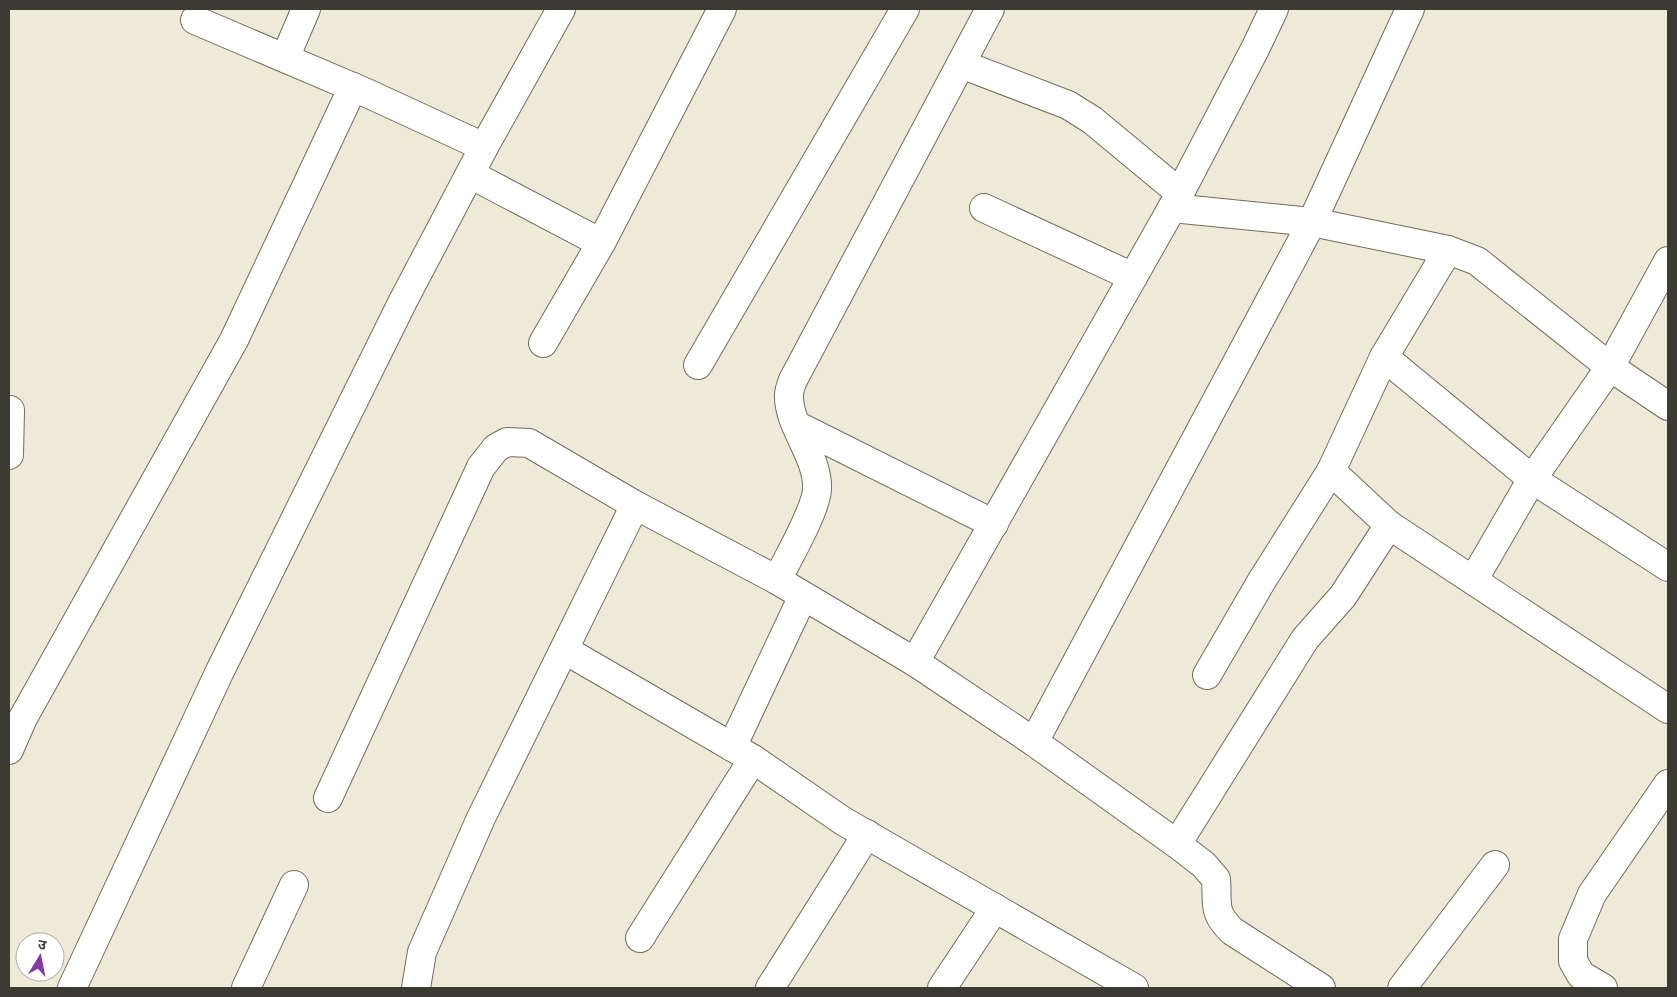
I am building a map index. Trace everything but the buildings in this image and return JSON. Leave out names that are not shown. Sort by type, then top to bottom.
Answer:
[{"type":"street","points":[[285,58],[306,9]]},
{"type":"street","points":[[72,988],[219,673],[403,300],[484,147],[561,9]]},
{"type":"street","points":[[543,343],[601,243],[722,9]]},
{"type":"street","points":[[698,365],[905,9]]},
{"type":"street","points":[[777,580],[814,505],[817,490],[816,473],[790,405],[789,393],[793,380],[990,9]]},
{"type":"street","points":[[915,662],[1176,200],[1274,9]]},
{"type":"street","points":[[1034,742],[1312,222],[1410,9]]},
{"type":"street","points":[[195,20],[353,87],[484,147]]},
{"type":"street","points":[[961,64],[1068,105],[1092,120],[1176,200],[1312,222],[1448,250],[1477,261],[1610,367],[1668,406]]},
{"type":"street","points":[[9,750],[16,714],[234,340],[353,87]]},
{"type":"street","points":[[470,174],[601,243]]},
{"type":"street","points":[[984,208],[1132,277]]},
{"type":"street","points":[[1208,675],[1261,582],[1331,471],[1384,357],[1448,250]]},
{"type":"street","points":[[1474,579],[1532,479],[1610,367],[1668,261]]},
{"type":"street","points":[[1384,357],[1532,479],[1668,567]]},
{"type":"street","points":[[9,455],[10,410]]},
{"type":"street","points":[[798,426],[994,524]]},
{"type":"street","points":[[328,798],[481,467],[496,448],[507,442],[529,443],[635,505],[777,580],[915,662],[1034,742],[1204,865],[1216,879],[1217,911],[1221,920],[1232,931],[1321,988]]},
{"type":"street","points":[[1331,471],[1390,524],[1668,709]]},
{"type":"street","points":[[416,988],[422,952],[481,818],[635,505]]},
{"type":"street","points":[[1177,844],[1305,639],[1343,596],[1390,524]]},
{"type":"street","points":[[640,938],[743,753],[803,596]]},
{"type":"street","points":[[565,650],[743,753],[843,820],[1130,987]]},
{"type":"street","points":[[1602,988],[1581,975],[1573,961],[1573,939],[1592,894],[1668,784]]},
{"type":"street","points":[[770,988],[867,834]]},
{"type":"street","points":[[1402,988],[1495,865]]},
{"type":"street","points":[[246,988],[294,885]]},
{"type":"street","points":[[942,988],[995,908]]}]
